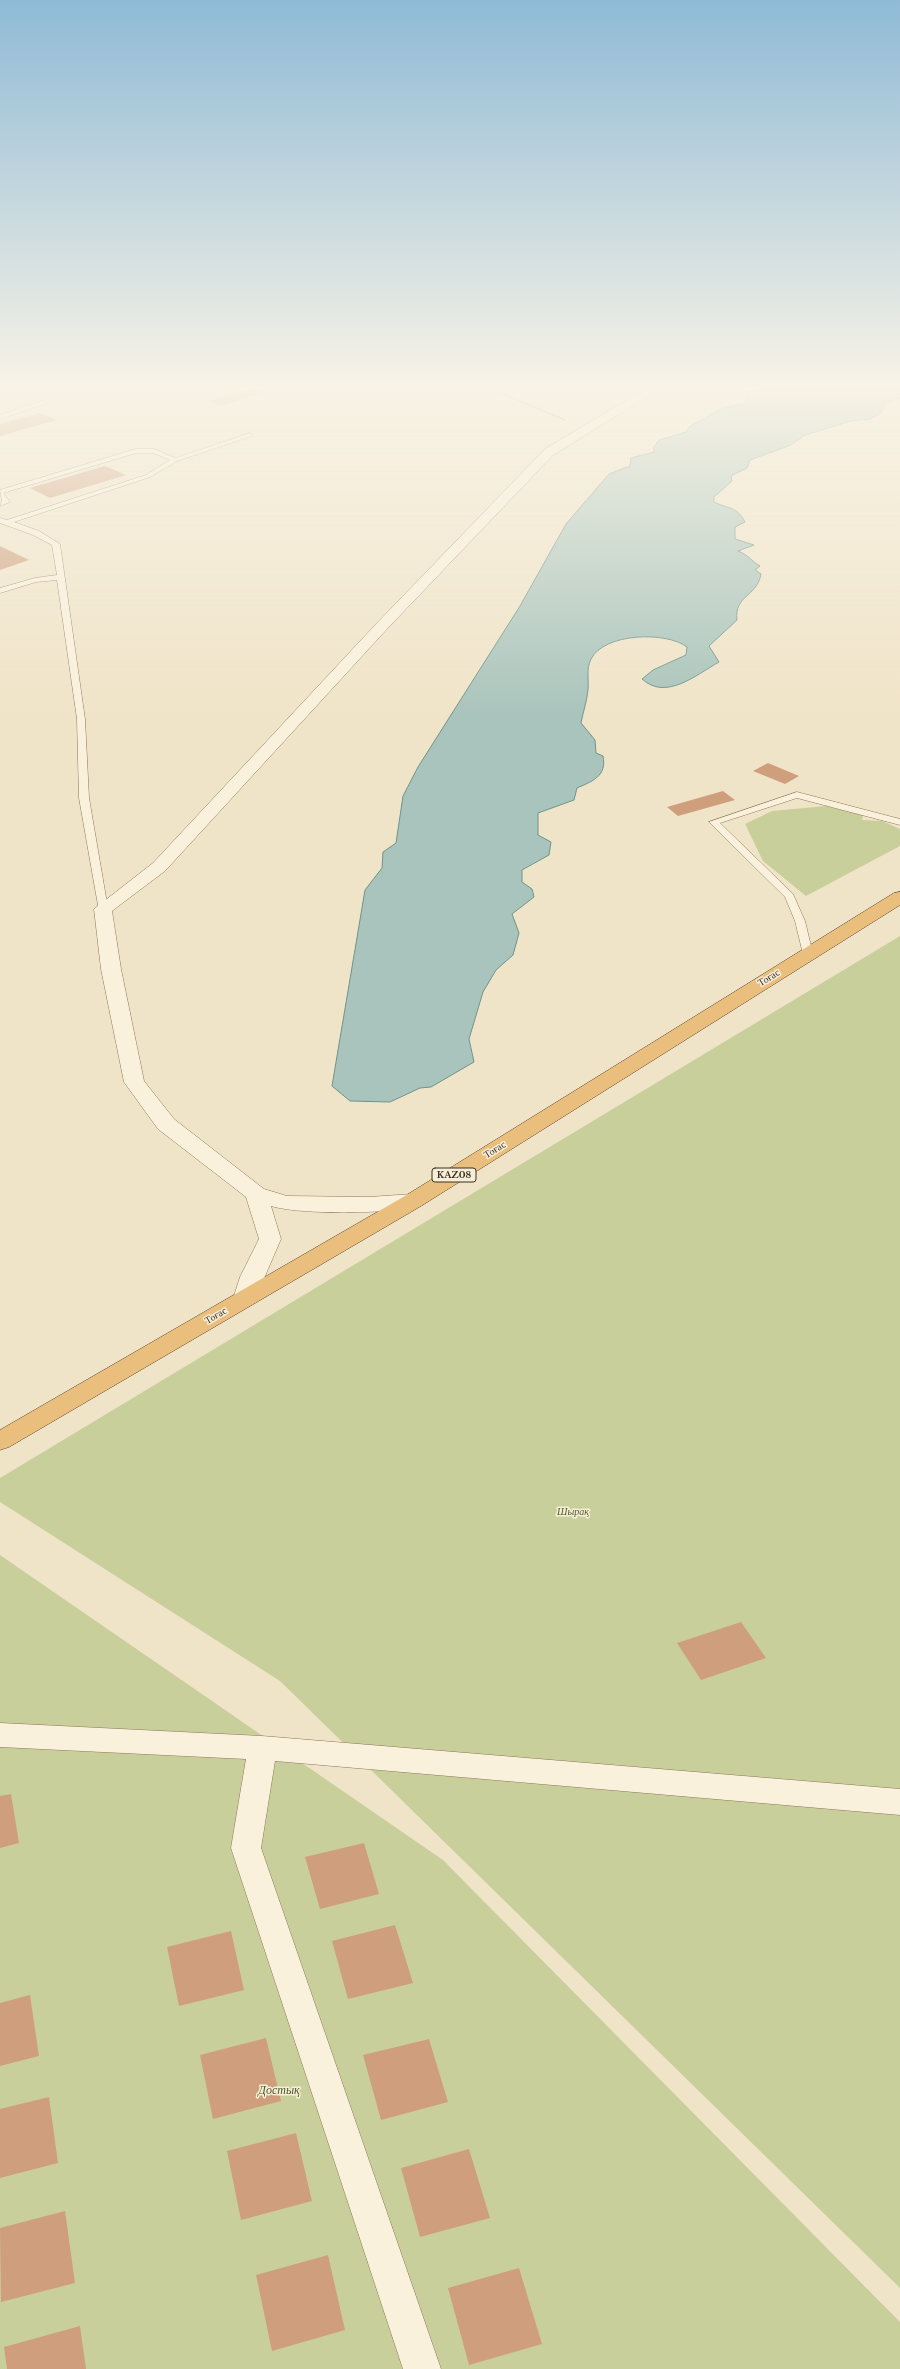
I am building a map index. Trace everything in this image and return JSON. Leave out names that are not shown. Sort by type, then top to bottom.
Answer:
[{"type":"highway","name":"Тоғас","points":[[0,1441],[413,1201],[900,896]]},
{"type":"street","points":[[413,1201],[369,1204],[286,1203],[256,1194],[166,1124],[134,1082],[111,969],[103,909],[159,867],[382,626],[508,495]]},
{"type":"street","points":[[245,1299],[252,1277],[270,1239],[256,1194]]},
{"type":"street","points":[[0,1735],[262,1748],[900,1802]]},
{"type":"street","points":[[262,1748],[246,1848],[422,2369]]},
{"type":"lane","points":[[0,504],[6,502],[1,495]]},
{"type":"lane","points":[[4,521],[89,495]]},
{"type":"lane","points":[[4,521],[36,533],[56,544],[81,719],[84,798],[103,909]]},
{"type":"lane","points":[[0,591],[35,580],[60,577]]},
{"type":"lane","points":[[808,954],[800,922],[789,896],[714,822],[797,794],[900,822]]},
{"type":"green space","points":[[826,806],[863,815],[862,820],[882,821],[900,829],[900,846],[806,896],[763,861],[745,824],[772,811]]},
{"type":"green space","name":"Шырақ","points":[[900,936],[900,2288],[280,1681],[0,1502],[0,1478]]},
{"type":"green space","name":"Достық","points":[[0,1555],[443,1860],[900,2322],[900,2369],[0,2369]]},
{"type":"water","points":[[591,495],[717,495],[714,497],[714,502],[735,510],[745,522],[735,527],[735,539],[754,545],[738,551],[745,554],[760,566],[755,570],[761,574],[759,582],[739,606],[737,620],[709,646],[719,662],[681,684],[671,687],[661,687],[651,685],[642,679],[653,670],[686,655],[687,647],[677,642],[665,638],[636,637],[609,644],[598,650],[591,659],[589,667],[587,694],[581,723],[595,740],[596,753],[603,756],[603,768],[598,777],[577,788],[574,800],[538,813],[538,835],[551,842],[549,855],[522,870],[522,882],[532,889],[534,897],[512,914],[519,933],[513,955],[496,970],[483,992],[469,1039],[474,1062],[431,1087],[420,1088],[390,1102],[350,1101],[332,1086],[365,890],[382,868],[383,852],[396,843],[403,796],[418,767],[520,606],[566,524]]},
{"type":"building","points":[[43,495],[61,495],[50,498]]},
{"type":"building","points":[[0,546],[29,560],[0,570]]},
{"type":"building","points":[[768,763],[799,776],[785,784],[753,771]]},
{"type":"building","points":[[723,791],[735,800],[678,816],[667,807]]},
{"type":"building","points":[[741,1622],[766,1658],[701,1680],[677,1643]]},
{"type":"building","points":[[11,1794],[19,1843],[0,1848],[0,1796]]},
{"type":"building","points":[[364,1843],[379,1894],[320,1909],[305,1857]]},
{"type":"building","points":[[395,1925],[413,1983],[348,1999],[332,1941]]},
{"type":"building","points":[[231,1931],[244,1990],[179,2006],[167,1947]]},
{"type":"building","points":[[30,1995],[39,2056],[0,2066],[0,2003]]},
{"type":"building","points":[[266,2038],[281,2101],[213,2119],[200,2055]]},
{"type":"building","points":[[429,2039],[448,2102],[381,2120],[363,2055]]},
{"type":"building","points":[[49,2097],[58,2163],[0,2178],[0,2109]]},
{"type":"building","points":[[296,2133],[312,2201],[241,2220],[227,2151]]},
{"type":"building","points":[[469,2149],[490,2218],[420,2237],[401,2168]]},
{"type":"building","points":[[65,2211],[75,2283],[1,2302],[0,2228]]},
{"type":"building","points":[[328,2255],[345,2330],[272,2351],[256,2275]]},
{"type":"building","points":[[519,2268],[542,2344],[469,2365],[448,2288]]},
{"type":"building","points":[[80,2326],[86,2369],[7,2369],[4,2347]]}]
